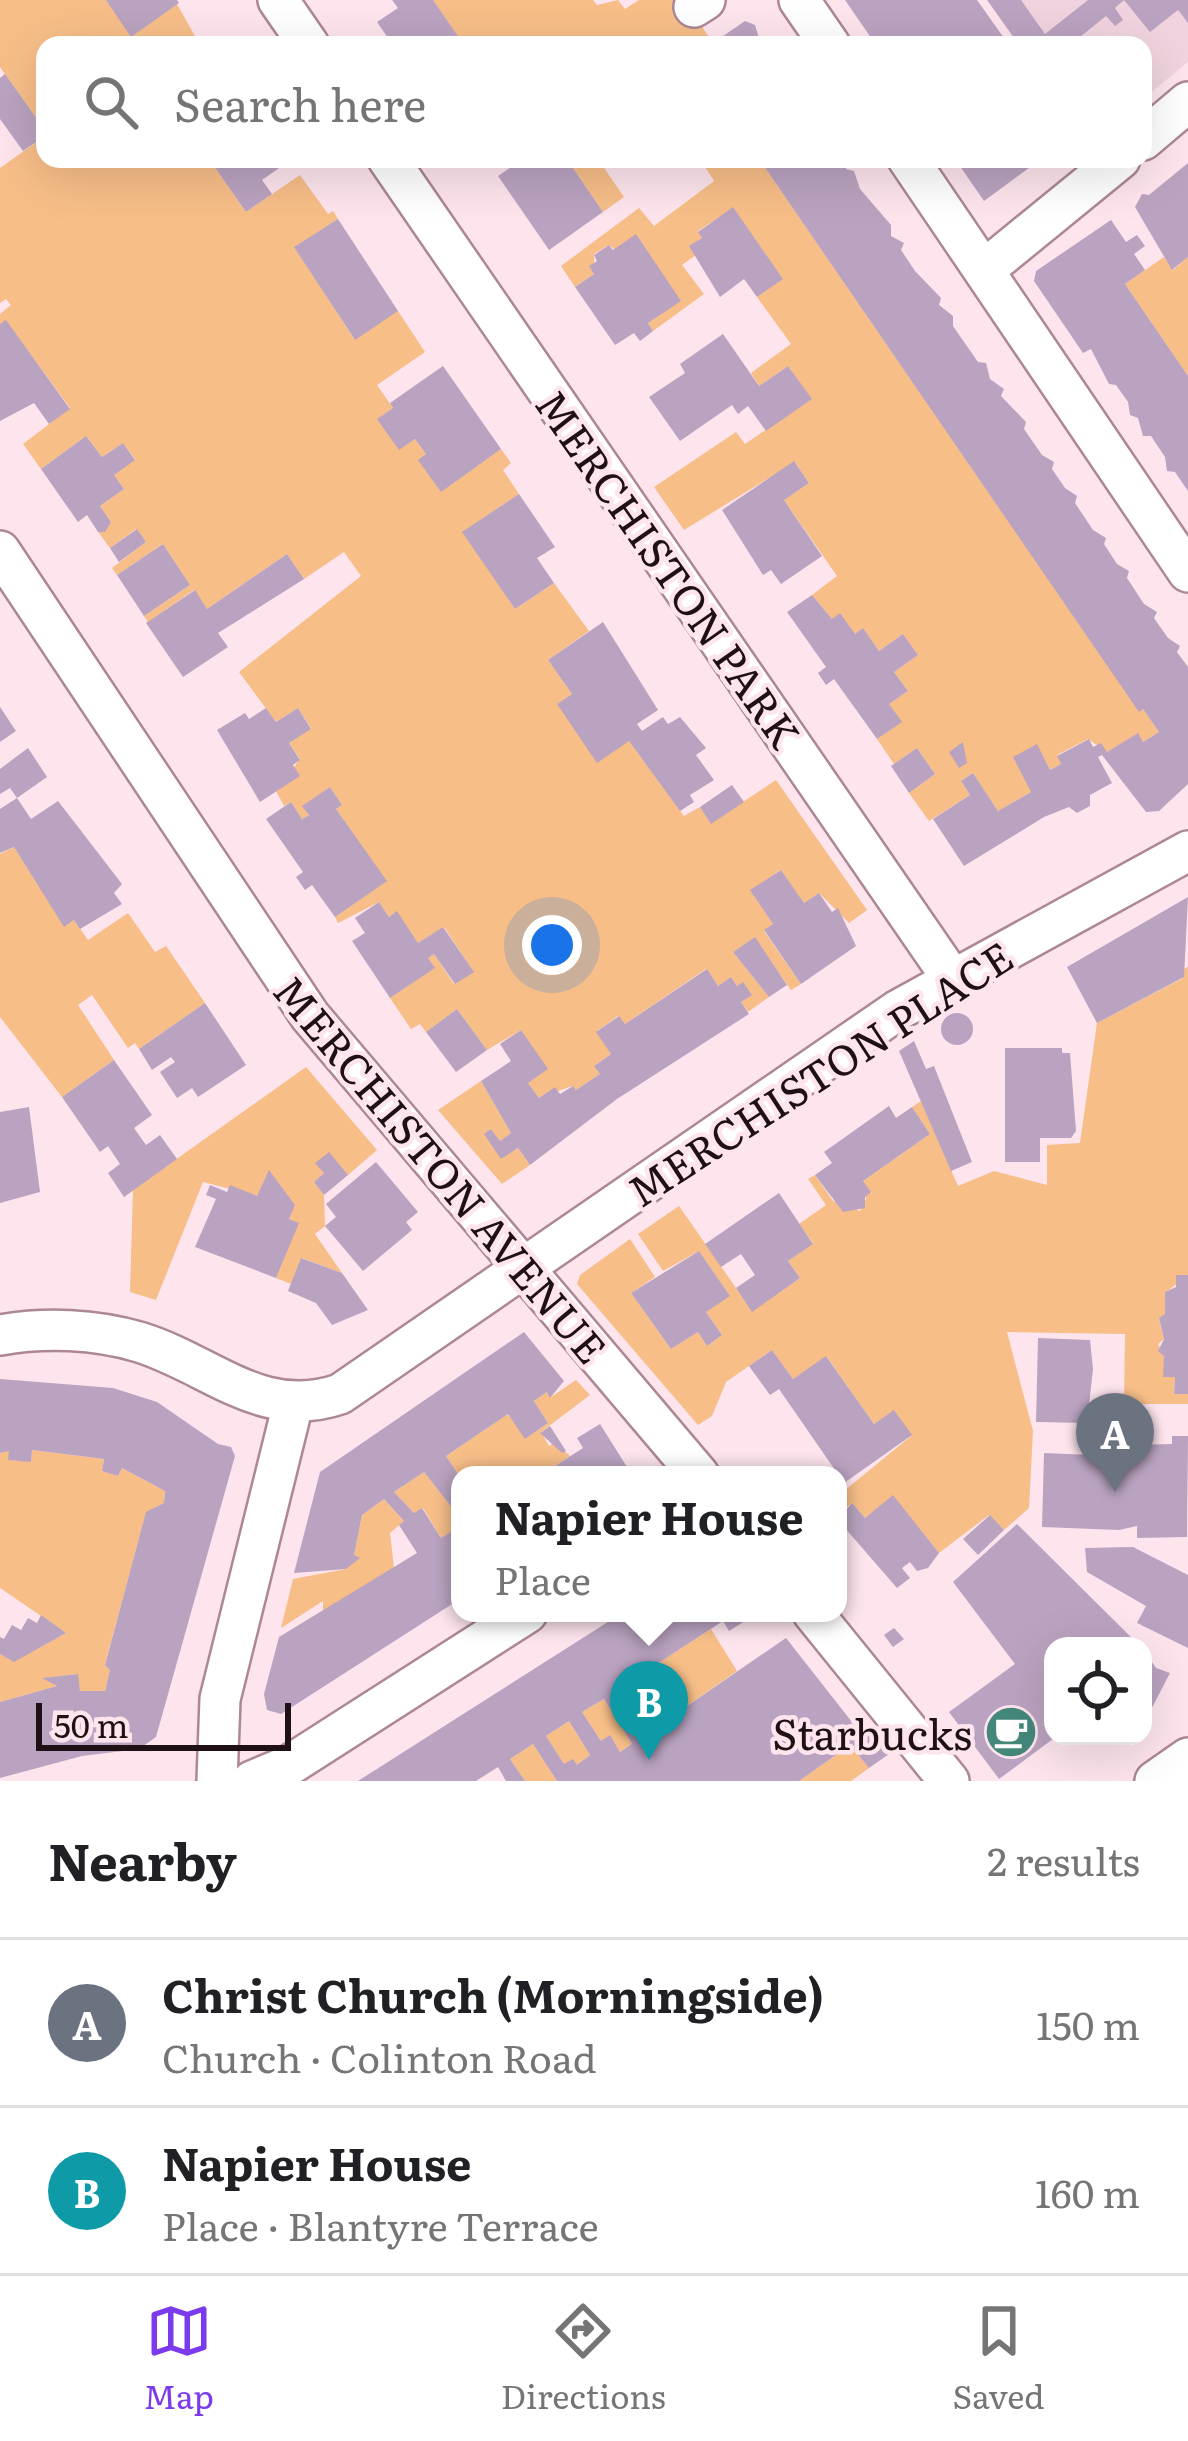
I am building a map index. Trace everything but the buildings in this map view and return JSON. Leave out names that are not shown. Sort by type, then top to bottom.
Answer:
[{"type":"street","points":[[278,0],[303,36]]},
{"type":"street","points":[[799,0],[824,36]]},
{"type":"street","points":[[1152,132],[1188,102]]},
{"type":"street","name":"MERCHISTON PARK","points":[[394,168],[951,977]]},
{"type":"street","points":[[914,168],[1188,572]]},
{"type":"street","points":[[984,270],[1109,168]]},
{"type":"street","name":"MERCHISTON AVENUE","points":[[0,551],[298,1000],[691,1466]]},
{"type":"street","name":"MERCHISTON PLACE","points":[[293,1404],[350,1389],[951,977],[1188,851]]},
{"type":"street","points":[[0,1335],[54,1330],[136,1341],[244,1393],[293,1404],[226,1668],[218,1716],[217,1781]]},
{"type":"street","points":[[252,1781],[288,1766],[513,1622]]},
{"type":"street","points":[[820,1622],[949,1781]]},
{"type":"shaded area","points":[[0,0],[106,0],[132,36],[36,36],[36,117],[0,67]]},
{"type":"shaded area","points":[[433,0],[593,0],[597,5],[618,0],[625,9],[639,0],[684,0],[708,36],[458,36]]},
{"type":"shaded area","points":[[988,0],[1188,0],[1188,62],[1152,92],[1152,36],[1013,36]]},
{"type":"shaded area","points":[[177,4],[195,36],[132,36]]},
{"type":"shaded area","points":[[36,142],[36,168],[215,168],[246,212],[300,175],[328,214],[333,211],[338,219],[295,247],[354,339],[398,311],[425,352],[377,385],[393,408],[378,419],[399,449],[415,439],[426,454],[419,460],[441,491],[501,449],[511,463],[503,470],[519,494],[463,532],[515,609],[554,583],[589,631],[548,660],[572,694],[558,704],[629,741],[684,816],[700,807],[711,823],[776,780],[867,910],[849,923],[819,893],[804,903],[780,870],[751,891],[773,924],[764,931],[801,984],[791,990],[754,938],[733,952],[769,997],[748,1012],[741,1002],[751,995],[743,983],[737,986],[731,977],[718,986],[706,969],[625,1024],[618,1016],[597,1031],[611,1054],[595,1065],[600,1074],[576,1090],[572,1086],[539,1098],[528,1083],[521,1030],[487,1050],[457,1009],[426,1032],[420,1024],[411,1029],[390,998],[434,968],[428,958],[434,954],[454,984],[473,971],[444,927],[418,943],[397,912],[389,917],[379,902],[338,923],[335,917],[386,881],[336,809],[342,805],[330,787],[303,806],[309,815],[302,819],[291,802],[284,806],[276,791],[300,759],[289,743],[311,728],[298,708],[276,722],[239,672],[361,576],[344,552],[304,579],[287,554],[207,609],[194,590],[148,622],[144,616],[190,585],[163,544],[117,575],[112,568],[146,542],[136,529],[110,548],[98,532],[111,522],[100,506],[124,489],[114,475],[135,459],[123,443],[102,457],[86,436],[41,469],[23,444],[70,408],[6,321],[0,324],[0,314],[11,305],[6,299],[0,303],[0,168]]},
{"type":"shaded area","points":[[573,168],[604,168],[624,197],[603,212]]},
{"type":"shaded area","points":[[706,168],[765,168],[1139,711],[1143,709],[1159,732],[1143,742],[1138,734],[1107,752],[1088,739],[1057,755],[1061,764],[1050,770],[1037,745],[1031,792],[998,811],[973,773],[961,781],[970,795],[929,821],[909,793],[935,774],[917,748],[894,764],[877,739],[901,722],[889,704],[908,691],[894,672],[918,655],[903,634],[879,651],[863,629],[855,634],[832,619],[812,595],[837,576],[784,500],[809,483],[795,462],[684,530],[654,487],[736,432],[745,444],[811,399],[788,366],[759,386],[751,373],[791,344],[757,297],[782,278],[733,208],[698,231],[702,238],[690,247],[696,255],[682,265],[704,294],[653,331],[648,323],[680,300],[609,245],[594,254],[594,274],[575,287],[561,266],[639,208],[654,226],[714,181]]},
{"type":"shaded area","points":[[1164,257],[1173,270],[1188,257],[1188,376],[1125,284]]},
{"type":"shaded area","points":[[14,847],[64,926],[74,920],[88,940],[128,913],[155,952],[166,946],[205,1003],[139,1049],[135,1043],[128,1048],[92,995],[78,1005],[114,1060],[62,1097],[0,1017],[0,854]]},
{"type":"shaded area","points":[[1188,967],[1188,1275],[1165,1293],[1165,1314],[1159,1319],[1164,1339],[1158,1344],[1175,1377],[1174,1394],[1188,1394],[1188,1404],[1124,1404],[1125,1334],[1007,1332],[1033,1431],[1029,1508],[1004,1530],[989,1515],[939,1553],[893,1496],[865,1518],[852,1503],[847,1507],[847,1489],[911,1436],[894,1411],[874,1424],[827,1357],[793,1379],[772,1350],[726,1382],[712,1416],[698,1425],[577,1284],[580,1275],[630,1239],[655,1277],[631,1293],[671,1349],[698,1332],[707,1346],[722,1335],[706,1312],[729,1295],[699,1251],[663,1271],[638,1234],[679,1206],[752,1311],[800,1278],[788,1261],[813,1243],[799,1224],[826,1205],[808,1179],[815,1175],[833,1201],[860,1211],[866,1199],[863,1181],[930,1134],[912,1107],[921,1101],[958,1186],[994,1171],[1047,1185],[1047,1145],[1080,1143],[1097,1023],[1183,978],[1180,971]]},
{"type":"shaded area","points":[[306,1067],[377,1150],[348,1175],[316,1163],[324,1173],[314,1182],[324,1195],[325,1226],[315,1234],[342,1273],[302,1258],[291,1284],[276,1278],[298,1223],[289,1219],[294,1205],[203,1182],[156,1300],[130,1292],[133,1190]]},
{"type":"shaded area","points":[[481,1081],[511,1133],[500,1141],[491,1129],[485,1134],[501,1158],[518,1148],[530,1165],[502,1184],[438,1110]]},
{"type":"shaded area","points":[[576,1380],[590,1395],[541,1432],[549,1446],[555,1442],[570,1456],[555,1466],[453,1466],[446,1456],[508,1414],[526,1438],[548,1423],[534,1401],[547,1392],[551,1397]]},
{"type":"shaded area","points":[[32,1450],[104,1459],[102,1471],[118,1476],[122,1468],[165,1491],[164,1503],[146,1513],[105,1664],[110,1670],[105,1691],[80,1691],[77,1674],[45,1678],[57,1686],[0,1702],[0,1654],[14,1661],[66,1633],[0,1588],[0,1453],[9,1451],[9,1460],[31,1461]]},
{"type":"shaded area","points":[[424,1472],[451,1506],[451,1532],[441,1538],[423,1508],[414,1513],[394,1492]]},
{"type":"shaded area","points":[[384,1499],[404,1521],[390,1533],[394,1568],[323,1611],[323,1601],[281,1628],[293,1579],[346,1569],[358,1558],[354,1555],[362,1515]]},
{"type":"shaded area","points":[[711,1629],[737,1671],[655,1728],[645,1712],[636,1718],[618,1690],[641,1675],[654,1696],[670,1686],[657,1664]]},
{"type":"shaded area","points":[[604,1699],[632,1744],[620,1752],[610,1736],[601,1741],[582,1712]]},
{"type":"shaded area","points":[[569,1721],[590,1755],[577,1765],[564,1764],[546,1736]]},
{"type":"shaded area","points":[[533,1744],[557,1781],[525,1781],[510,1759]]},
{"type":"shaded area","points":[[850,1745],[869,1768],[851,1781],[799,1781]]},
{"type":"place","name":"Christ Church (Morningside)","points":[[1115,1492]]},
{"type":"place","name":"Starbucks","points":[[1011,1732]]},
{"type":"place","name":"Napier House","points":[[649,1760]]}]
